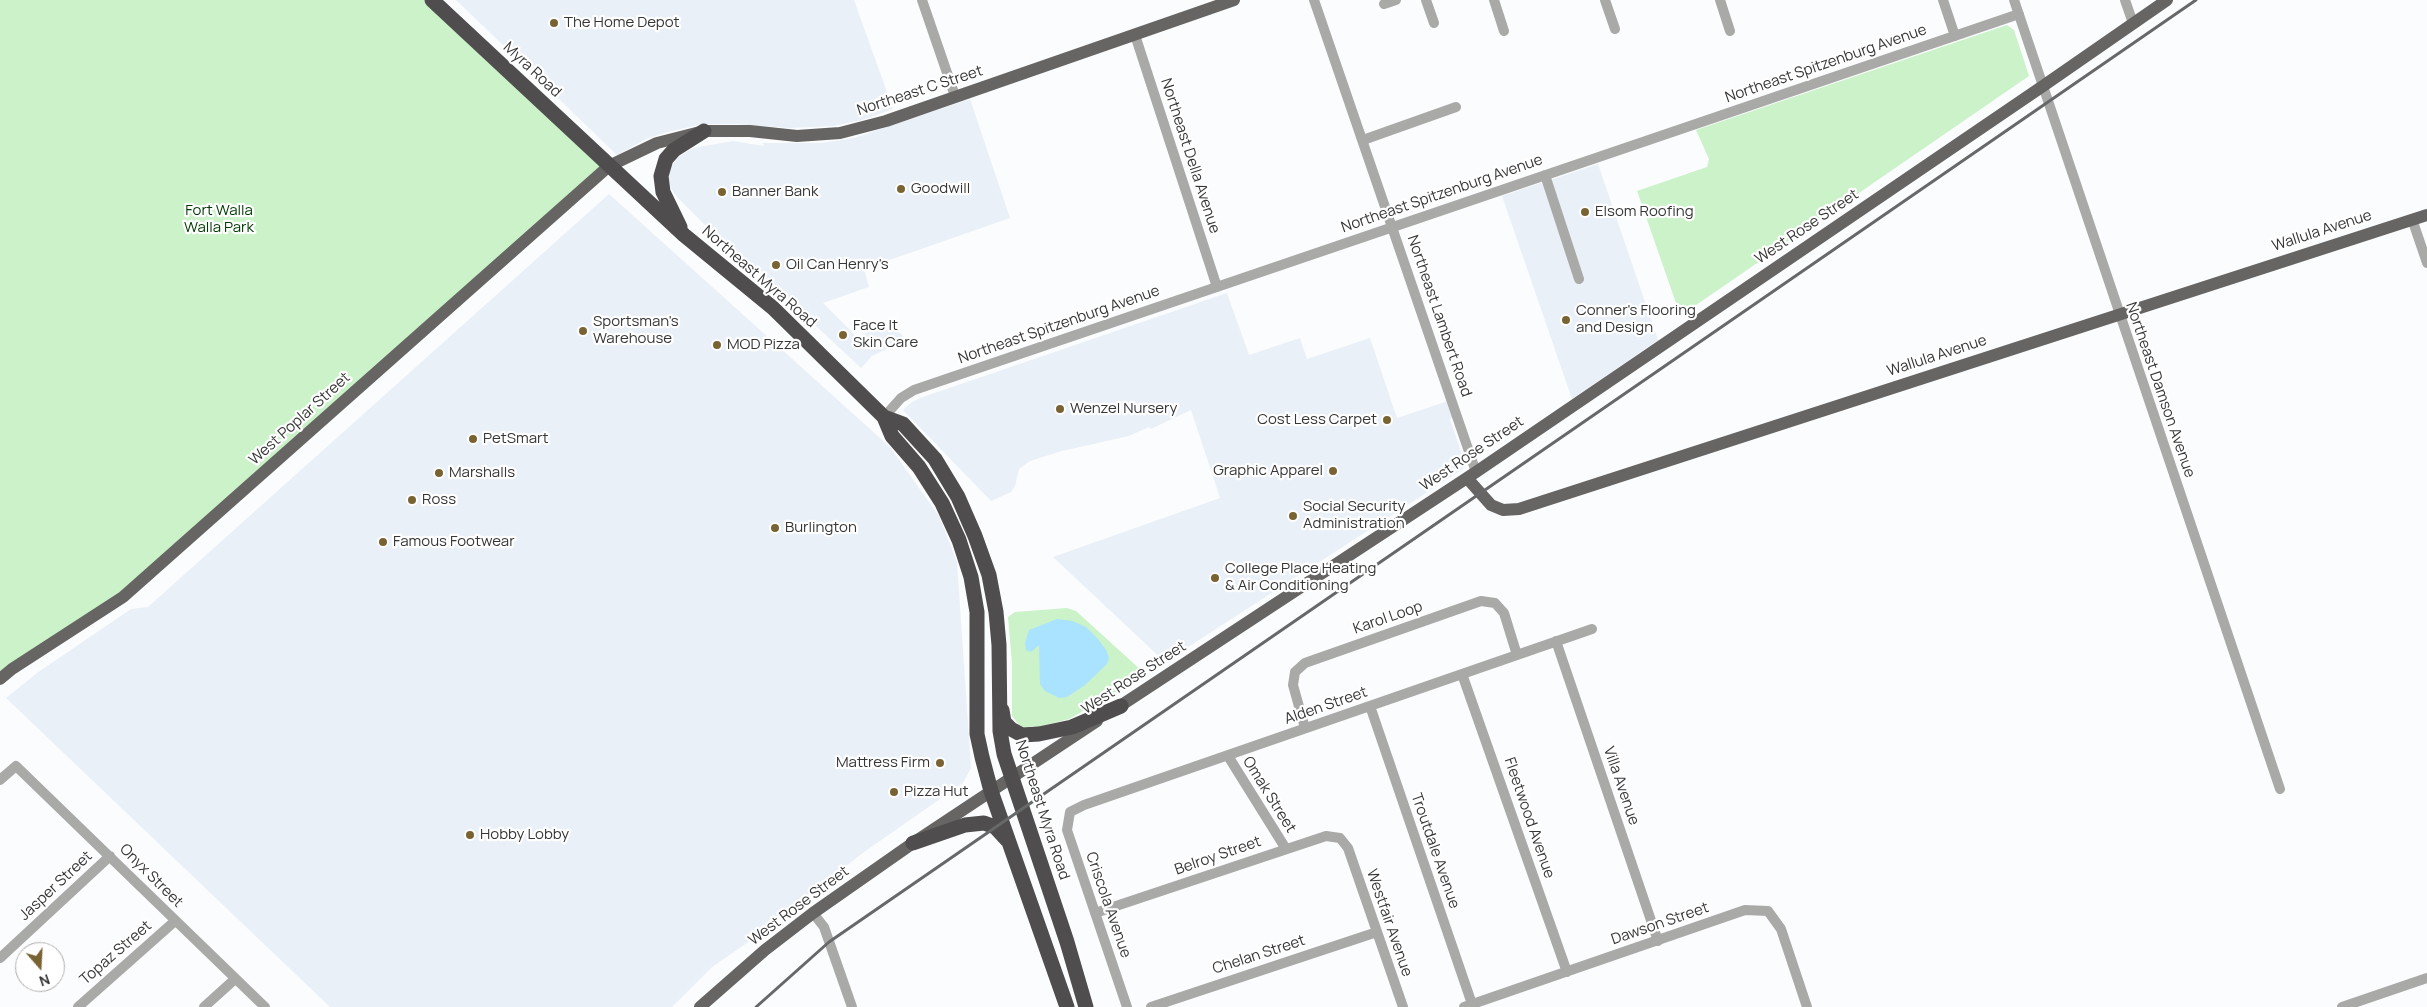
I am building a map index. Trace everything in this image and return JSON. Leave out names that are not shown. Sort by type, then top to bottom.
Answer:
[{"type":"highway","name":"Myra Road","points":[[432,0],[609,166]]},
{"type":"highway","points":[[684,236],[663,192],[660,176],[666,159],[674,150],[704,130]]},
{"type":"highway","name":"Northeast Myra Road","points":[[609,166],[684,236],[773,308],[884,417],[892,436],[919,467],[942,503],[959,540],[971,577],[977,612],[978,734],[991,791],[1067,1007]]},
{"type":"highway","name":"Northeast Myra Road","points":[[884,417],[903,424],[935,459],[958,496],[989,576],[996,612],[999,645],[1000,731],[1011,778],[1067,942],[1086,1007]]},
{"type":"highway","points":[[999,694],[1004,722],[1012,730],[1022,735],[1039,734],[1072,727],[1121,706]]},
{"type":"highway","points":[[913,843],[965,825],[984,823],[995,827],[1008,841]]},
{"type":"main road","name":"Northeast C Street","points":[[609,166],[657,143],[704,130],[750,131],[797,136],[840,133],[886,121],[1234,0]]},
{"type":"main road","name":"West Rose Street","points":[[700,1007],[765,950],[814,912],[913,843],[1471,475],[2167,0]]},
{"type":"main road","name":"West Poplar Street","points":[[0,680],[12,669],[123,597],[609,166]]},
{"type":"main road","name":"Wallula Avenue","points":[[1471,475],[1491,505],[1503,510],[1519,509],[2427,215]]},
{"type":"street","points":[[922,0],[955,96]]},
{"type":"street","name":"Northeast Lambert Road","points":[[1314,0],[1393,226],[1471,475]]},
{"type":"street","points":[[1384,4],[1396,0]]},
{"type":"street","points":[[1426,0],[1434,23]]},
{"type":"street","points":[[1494,0],[1504,31]]},
{"type":"street","points":[[1605,0],[1615,29]]},
{"type":"street","points":[[1720,0],[1730,31]]},
{"type":"street","points":[[1943,0],[1955,36]]},
{"type":"street","name":"Northeast Damson Avenue","points":[[2014,0],[2118,314],[2280,790]]},
{"type":"street","points":[[2125,0],[2133,23]]},
{"type":"street","name":"Northeast Spitzenburg Avenue","points":[[884,417],[901,398],[914,390],[2019,14]]},
{"type":"street","name":"Northeast Della Avenue","points":[[1135,35],[1216,287]]},
{"type":"street","points":[[1363,140],[1456,107]]},
{"type":"street","points":[[1545,175],[1579,280]]},
{"type":"street","points":[[2412,220],[2427,263]]},
{"type":"street","name":"Karol Loop","points":[[1305,728],[1293,685],[1295,672],[1305,663],[1480,602],[1495,603],[1504,613],[1517,655]]},
{"type":"street","name":"Alden Street","points":[[1070,812],[1084,805],[1592,629]]},
{"type":"street","name":"Villa Avenue","points":[[1556,641],[1658,941]]},
{"type":"street","name":"Fleetwood Avenue","points":[[1462,674],[1567,972]]},
{"type":"street","name":"Troutdale Avenue","points":[[1370,706],[1468,1006]]},
{"type":"street","name":"Omak Street","points":[[1228,756],[1286,849]]},
{"type":"street","name":"Onyx Street","points":[[0,780],[16,766],[265,1007]]},
{"type":"street","name":"Criscola Avenue","points":[[1070,812],[1067,830],[1127,1007]]},
{"type":"street","name":"Belroy Street","points":[[1095,913],[1326,836],[1340,838],[1348,848]]},
{"type":"street","name":"Westfair Avenue","points":[[1348,848],[1403,1007]]},
{"type":"street","name":"Jasper Street","points":[[0,958],[110,856]]},
{"type":"street","name":"Dawson Street","points":[[1468,1006],[1745,910],[1768,911],[1781,929],[1806,1007]]},
{"type":"street","points":[[814,912],[824,927],[852,1007]]},
{"type":"street","name":"Topaz Street","points":[[78,1007],[175,921]]},
{"type":"street","name":"Chelan Street","points":[[1151,1007],[1377,932]]},
{"type":"street","points":[[2342,1007],[2427,978]]},
{"type":"street","points":[[204,1007],[236,980]]},
{"type":"shaded area","points":[[456,0],[854,0],[893,109],[862,120],[833,126],[790,128],[703,124],[646,139],[617,155]]},
{"type":"shaded area","points":[[970,99],[1010,218],[864,269],[869,287],[823,303],[857,337],[882,326],[902,334],[904,341],[872,356],[861,368],[715,235],[677,197],[671,188],[667,173],[677,158],[693,148],[733,141],[764,146],[763,143],[821,143],[854,138]]},
{"type":"shaded area","points":[[1598,164],[1658,340],[1572,399],[1502,196]]},
{"type":"shaded area","points":[[609,194],[890,447],[939,516],[957,562],[971,768],[963,783],[864,852],[754,938],[712,967],[672,1007],[330,1007],[6,698],[37,673],[131,609],[148,607]]},
{"type":"shaded area","points":[[1227,293],[1249,355],[1300,338],[1307,359],[1370,338],[1397,418],[1448,401],[1454,417],[1450,419],[1466,467],[1165,662],[1053,557],[1220,498],[1191,410],[1151,429],[1149,427],[1129,436],[1062,451],[1030,461],[1019,469],[1015,486],[1011,492],[991,501],[903,410],[912,402],[923,397]]},
{"type":"green space","name":"Fort Walla Walla Park","points":[[0,0],[434,0],[609,166],[123,597],[0,679]]},
{"type":"green space","points":[[2007,25],[2014,30],[2029,76],[1683,314],[1676,303],[1637,191],[1707,167],[1709,159],[1696,130]]},
{"type":"green space","points":[[1067,608],[1076,611],[1141,670],[1142,674],[1113,694],[1069,719],[1035,728],[1033,726],[1025,728],[1019,725],[1012,716],[1012,664],[1008,617],[1015,612]]},
{"type":"water","points":[[1057,619],[1072,621],[1086,627],[1106,650],[1109,658],[1107,664],[1085,685],[1067,697],[1059,698],[1045,691],[1040,684],[1039,645],[1031,652],[1026,650],[1025,643],[1029,630]]},
{"type":"railway","points":[[756,1007],[829,942],[2196,0]]},
{"type":"place","name":"The Home Depot","points":[[554,23]]},
{"type":"place","name":"Goodwill","points":[[901,189]]},
{"type":"place","name":"Banner Bank","points":[[722,192]]},
{"type":"place","name":"Elsom Roofing","points":[[1585,212]]},
{"type":"place","name":"Oil Can Henry's","points":[[776,265]]},
{"type":"place","name":"Conner's Flooring and Design","points":[[1566,320]]},
{"type":"place","name":"Sportsman's Warehouse","points":[[583,331]]},
{"type":"place","name":"Face It Skin Care","points":[[843,335]]},
{"type":"place","name":"MOD Pizza","points":[[717,345]]},
{"type":"place","name":"Wenzel Nursery","points":[[1060,409]]},
{"type":"place","name":"Cost Less Carpet","points":[[1387,420]]},
{"type":"place","name":"PetSmart","points":[[473,439]]},
{"type":"place","name":"Graphic Apparel","points":[[1333,471]]},
{"type":"place","name":"Marshalls","points":[[439,473]]},
{"type":"place","name":"Ross","points":[[412,500]]},
{"type":"place","name":"Social Security Administration","points":[[1293,516]]},
{"type":"place","name":"Burlington","points":[[775,528]]},
{"type":"place","name":"Famous Footwear","points":[[383,542]]},
{"type":"place","name":"College Place Heating & Air Conditioning","points":[[1215,578]]},
{"type":"place","name":"Mattress Firm","points":[[940,763]]},
{"type":"place","name":"Pizza Hut","points":[[894,792]]},
{"type":"place","name":"Hobby Lobby","points":[[470,835]]}]
